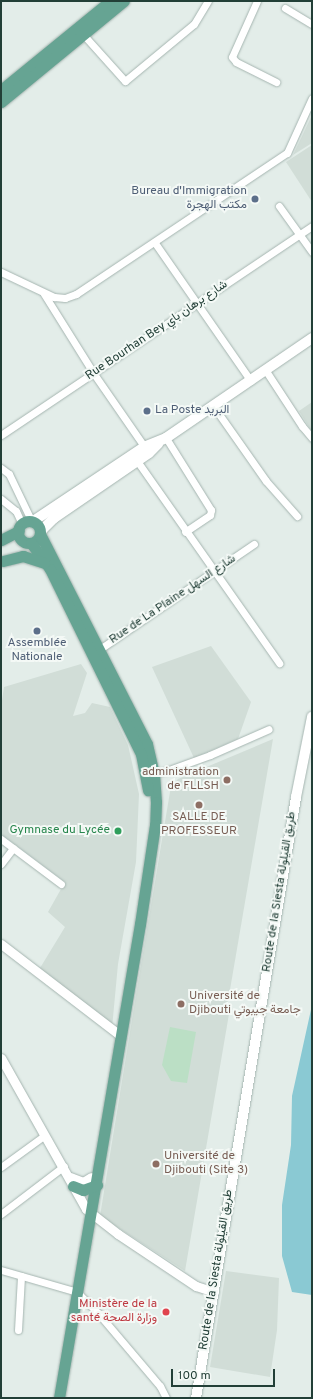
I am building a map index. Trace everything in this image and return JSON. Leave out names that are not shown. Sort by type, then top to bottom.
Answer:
[{"type":"main road","points":[[1,102],[81,32],[110,1]]},
{"type":"main road","points":[[1,90],[124,1]]},
{"type":"main road","points":[[1,540],[164,440],[214,407],[312,338]]},
{"type":"main road","points":[[2,561],[28,543],[36,541],[40,533],[54,518],[135,458]]},
{"type":"main road","points":[[24,526],[40,533],[150,774],[148,825],[118,1034],[92,1184],[89,1211],[52,1398]]},
{"type":"main road","points":[[24,526],[20,538],[28,543],[50,569],[95,652]]},
{"type":"main road","points":[[2,561],[30,556],[42,561],[50,569]]},
{"type":"main road","name":"Route de la Siesta طريق القيلولة","points":[[196,1398],[297,789],[312,717]]},
{"type":"main road","points":[[72,1181],[92,1184]]},
{"type":"main road","points":[[59,1398],[74,1291]]},
{"type":"street","points":[[81,32],[125,80],[194,24],[208,1]]},
{"type":"street","points":[[258,1],[232,57],[236,62],[276,82]]},
{"type":"street","points":[[285,8],[312,24]]},
{"type":"street","points":[[1,272],[44,294],[65,298],[76,294],[156,243],[287,153],[312,98]]},
{"type":"street","points":[[279,206],[312,252]]},
{"type":"street","name":"Rue Bourhan Bey شارع برهان باي","points":[[1,435],[94,374],[312,226]]},
{"type":"street","points":[[156,243],[251,381]]},
{"type":"street","points":[[44,294],[94,374],[147,450]]},
{"type":"street","points":[[266,371],[302,426],[312,438]]},
{"type":"street","points":[[214,407],[266,481],[297,516]]},
{"type":"street","points":[[164,440],[212,510],[210,516],[185,532]]},
{"type":"street","points":[[135,458],[185,532],[279,662]]},
{"type":"street","points":[[3,468],[22,505],[24,526]]},
{"type":"street","points":[[1,499],[12,508],[24,526]]},
{"type":"street","points":[[12,508],[19,508],[22,505]]},
{"type":"street","name":"Rue de La Plaine شارع السهل","points":[[95,652],[215,572],[254,544]]},
{"type":"street","points":[[150,774],[210,755],[269,728]]},
{"type":"street","points":[[1,839],[61,884]]},
{"type":"street","points":[[1,864],[13,848]]},
{"type":"street","points":[[1,944],[118,1034]]},
{"type":"street","points":[[1,1058],[89,1211],[196,1286],[214,1292]]},
{"type":"street","points":[[1,1167],[45,1135]]},
{"type":"street","points":[[1,1214],[64,1166]]},
{"type":"street","points":[[1,1270],[74,1291],[98,1313],[160,1386],[166,1398]]},
{"type":"street","points":[[18,1330],[21,1276]]},
{"type":"shaded area","points":[[312,115],[312,143],[293,155]]},
{"type":"shaded area","points":[[312,145],[312,202],[286,162]]},
{"type":"shaded area","points":[[312,402],[312,432],[299,411]]},
{"type":"shaded area","points":[[211,646],[251,702],[238,739],[194,758],[152,667]]},
{"type":"shaded area","points":[[81,664],[87,673],[73,716],[85,713],[92,703],[110,707],[128,745],[139,794],[136,862],[118,964],[112,1028],[40,968],[65,927],[48,912],[65,882],[1,834],[1,707],[4,687]]},
{"type":"shaded area","name":"Université de Djibouti جامعة جيبوتي","points":[[273,739],[226,1013],[229,1014],[185,1271],[100,1216],[136,995],[171,786],[178,779]]},
{"type":"shaded area","points":[[226,1271],[279,1278],[277,1330],[270,1377],[210,1367]]},
{"type":"green space","points":[[170,1027],[196,1032],[187,1083],[171,1081],[162,1065]]},
{"type":"water","points":[[312,1005],[312,1295],[292,1292],[282,1256],[282,1205],[291,1145],[292,1096]]},
{"type":"place","name":"Bureau d'Immigration مكتب الهجرة","points":[[255,199]]},
{"type":"place","name":"La Poste البريد","points":[[147,411]]},
{"type":"place","name":"Assemblée Nationale","points":[[37,631]]},
{"type":"place","name":"administration de FLLSH","points":[[227,780]]},
{"type":"place","name":"SALLE DE PROFESSEUR","points":[[199,805]]},
{"type":"place","name":"Gymnase du Lycée","points":[[118,831]]},
{"type":"place","name":"Université de Djibouti جامعة جيبوتي","points":[[181,1004]]},
{"type":"place","name":"Université de Djibouti (Site 3)","points":[[156,1164]]},
{"type":"place","name":"Ministère de la santé وزارة الصحة","points":[[166,1312]]}]
